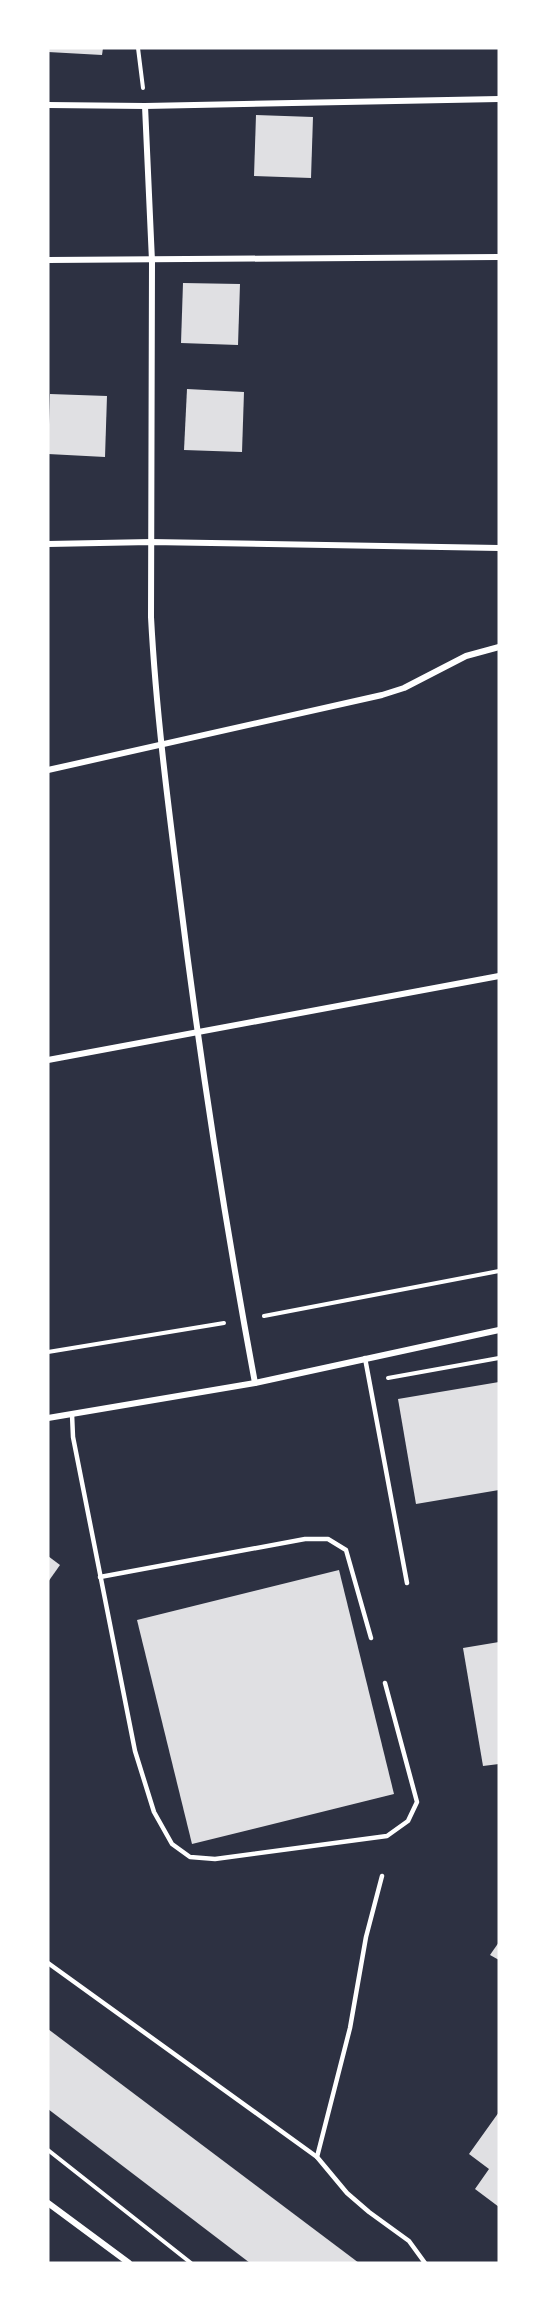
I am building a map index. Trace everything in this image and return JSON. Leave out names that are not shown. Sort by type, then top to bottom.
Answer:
[{"type":"street","points":[[48,105],[145,106],[499,99]]},
{"type":"street","points":[[145,106],[152,261],[151,617],[160,743],[196,1032],[255,1383]]},
{"type":"street","points":[[48,260],[499,257]]},
{"type":"street","points":[[48,544],[151,542],[499,548]]},
{"type":"street","points":[[48,770],[393,692],[466,656],[499,647]]},
{"type":"street","points":[[48,1059],[499,976]]},
{"type":"street","points":[[48,1418],[255,1383],[499,1330]]},
{"type":"street","points":[[49,2205],[129,2263]]},
{"type":"lane","points":[[365,1358],[407,1582]]},
{"type":"lane","points":[[72,1414],[74,1437],[100,1577],[135,1751],[154,1812],[172,1844],[190,1857],[215,1859],[387,1836],[408,1821],[417,1802],[385,1683]]},
{"type":"lane","points":[[100,1577],[305,1539],[328,1539],[345,1550],[370,1638]]},
{"type":"lane","points":[[317,2157],[350,2028],[366,1937],[382,1876]]},
{"type":"lane","points":[[48,1963],[317,2157],[347,2193],[410,2241],[425,2263]]},
{"type":"path","points":[[138,48],[145,106]]},
{"type":"path","points":[[48,1352],[243,1320],[499,1271]]},
{"type":"path","points":[[48,2150],[191,2263]]},
{"type":"building","points":[[48,48],[103,48],[102,55],[48,52]]},
{"type":"building","points":[[256,115],[313,117],[311,178],[254,176]]},
{"type":"building","points":[[183,283],[240,284],[238,345],[181,343]]},
{"type":"building","points":[[187,389],[244,392],[242,452],[184,450]]},
{"type":"building","points":[[50,394],[107,396],[105,457],[48,454]]},
{"type":"building","points":[[499,1382],[499,1490],[416,1504],[398,1399]]},
{"type":"building","points":[[48,1556],[60,1565],[48,1582]]},
{"type":"building","points":[[339,1570],[394,1794],[192,1844],[137,1620]]},
{"type":"building","points":[[499,1642],[499,1764],[483,1766],[463,1648]]},
{"type":"building","points":[[499,1942],[499,1960],[490,1955]]},
{"type":"building","points":[[48,2029],[359,2263],[250,2263],[48,2109]]},
{"type":"building","points":[[499,2112],[499,2207],[475,2189],[489,2169],[469,2154]]}]
